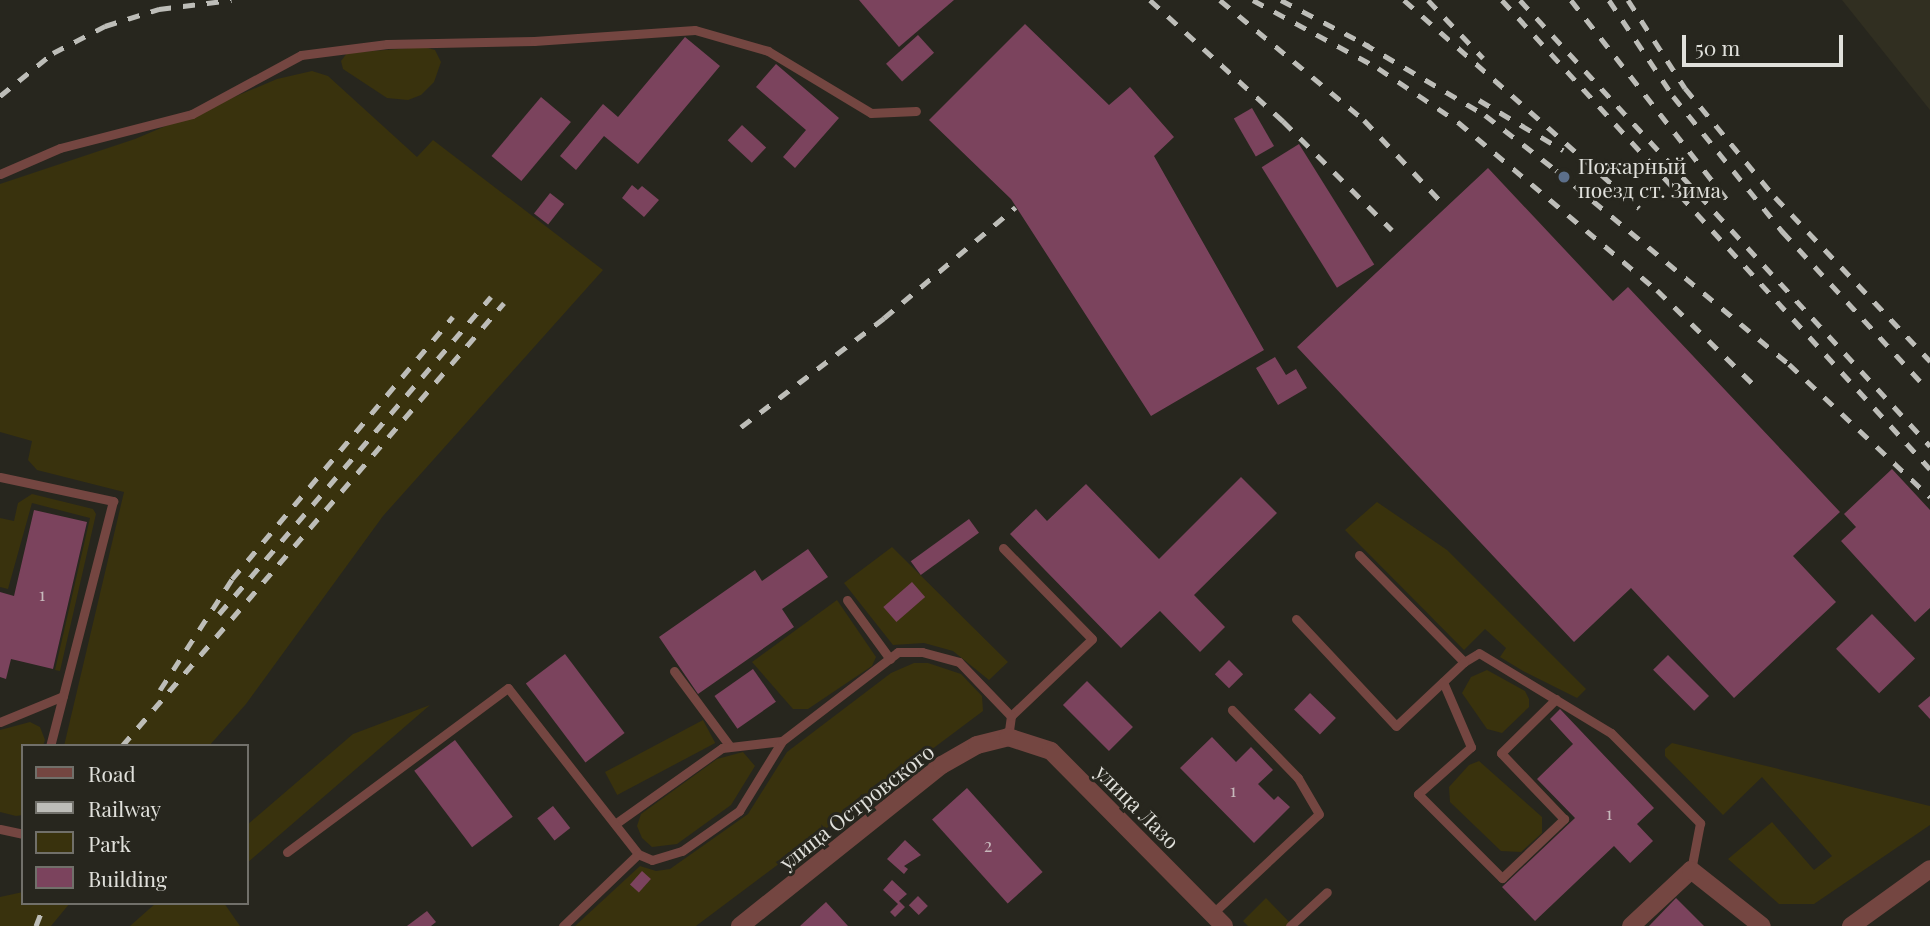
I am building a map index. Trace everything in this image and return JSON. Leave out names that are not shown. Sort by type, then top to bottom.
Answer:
[{"type":"street","name":"улица Лазо","points":[[1008,737],[1051,751],[1212,922]]},
{"type":"street","name":"улица Островского","points":[[740,926],[942,765],[976,746],[1008,737]]},
{"type":"street","points":[[1851,926],[1930,869]]},
{"type":"street","points":[[1630,926],[1691,870],[1762,926]]},
{"type":"lane","points":[[0,174],[60,148],[191,114],[301,55],[387,44],[534,41],[695,30],[768,51],[871,113],[916,111]]},
{"type":"lane","points":[[0,477],[113,502],[51,744]]},
{"type":"lane","points":[[1003,548],[1091,639],[1011,716],[1008,737]]},
{"type":"lane","points":[[1359,555],[1464,662]]},
{"type":"lane","points":[[847,600],[890,659]]},
{"type":"lane","points":[[1296,619],[1396,726],[1464,662],[1479,653],[1611,733],[1700,823],[1691,870]]},
{"type":"lane","points":[[287,852],[508,688],[638,854],[652,860],[667,859],[739,811],[782,741],[898,652],[922,652],[959,662],[1011,716]]},
{"type":"lane","points":[[674,671],[729,745]]},
{"type":"lane","points":[[1443,682],[1471,747],[1418,794],[1502,877],[1564,819],[1501,753],[1556,699]]},
{"type":"lane","points":[[0,722],[63,695]]},
{"type":"lane","points":[[1212,922],[1319,814],[1298,778],[1232,710]]},
{"type":"lane","points":[[615,824],[729,745],[782,741]]},
{"type":"lane","points":[[0,829],[21,834]]},
{"type":"lane","points":[[563,926],[638,854]]},
{"type":"lane","points":[[1290,926],[1327,892]]},
{"type":"shaded area","points":[[1842,0],[1930,0],[1930,110]]},
{"type":"green space","points":[[424,47],[435,50],[441,62],[434,82],[421,95],[408,100],[387,98],[343,69],[341,61],[347,53]]},
{"type":"green space","points":[[312,71],[328,76],[417,157],[433,140],[603,270],[383,516],[246,704],[211,744],[64,744],[124,492],[37,470],[28,460],[32,441],[0,432],[0,184],[135,139],[277,79]]},
{"type":"green space","points":[[32,494],[93,509],[96,514],[60,671],[55,670],[90,518],[32,503],[8,589],[0,587],[0,518],[14,521],[18,503]]},
{"type":"green space","points":[[1377,502],[1447,550],[1586,689],[1577,698],[1523,671],[1500,657],[1506,648],[1485,629],[1464,650],[1345,530]]},
{"type":"green space","points":[[892,547],[1008,662],[989,680],[953,651],[924,643],[893,645],[844,583]]},
{"type":"green space","points":[[837,600],[876,657],[872,666],[808,709],[793,709],[752,662]]},
{"type":"green space","points":[[914,663],[928,663],[961,674],[982,696],[983,711],[696,926],[575,926],[640,866],[656,871],[670,869],[748,814],[787,752],[891,673]]},
{"type":"green space","points":[[1487,670],[1525,691],[1529,699],[1529,707],[1502,733],[1487,729],[1462,693],[1471,677]]},
{"type":"green space","points":[[430,705],[248,862],[248,824],[353,734]]},
{"type":"green space","points":[[703,720],[715,743],[617,795],[605,772]]},
{"type":"green space","points":[[30,722],[40,727],[45,740],[44,744],[21,744],[21,815],[0,812],[0,730]]},
{"type":"green space","points":[[1672,743],[1930,806],[1930,825],[1814,904],[1779,904],[1728,859],[1772,822],[1814,870],[1832,856],[1762,777],[1723,815],[1665,756],[1665,749]]},
{"type":"green space","points":[[743,752],[755,766],[731,805],[677,844],[652,847],[642,838],[637,826],[641,814],[717,759]]},
{"type":"green space","points":[[1479,761],[1542,817],[1542,833],[1521,852],[1501,851],[1450,802],[1449,787],[1469,765]]},
{"type":"green space","points":[[21,892],[21,905],[68,905],[51,926],[0,926],[0,897]]},
{"type":"green space","points":[[1266,898],[1293,926],[1248,926],[1243,921]]},
{"type":"green space","points":[[154,905],[225,905],[240,926],[130,926]]},
{"type":"building","points":[[859,0],[954,0],[899,47]]},
{"type":"building","points":[[1025,24],[1109,105],[1130,87],[1174,137],[1154,156],[1264,350],[1151,416],[1011,199],[929,120]]},
{"type":"building","points":[[918,35],[934,53],[902,82],[886,64]]},
{"type":"building","points":[[685,37],[720,66],[638,164],[604,136],[576,170],[560,156],[603,104],[618,117]]},
{"type":"building","points":[[776,64],[839,118],[795,168],[783,157],[806,130],[756,87]]},
{"type":"building","points":[[541,97],[571,122],[521,181],[492,156]]},
{"type":"building","points":[[1252,108],[1274,146],[1256,157],[1234,118]]},
{"type":"building","points":[[742,125],[766,148],[752,163],[728,140]]},
{"type":"building","points":[[1299,144],[1374,264],[1337,288],[1262,167]]},
{"type":"building","points":[[1488,168],[1613,301],[1628,287],[1840,512],[1793,556],[1836,602],[1734,698],[1631,588],[1574,642],[1297,347]]},
{"type":"building","points":[[632,185],[638,190],[642,186],[659,200],[644,217],[622,198]]},
{"type":"building","points":[[550,193],[564,204],[548,225],[534,213]]},
{"type":"building","points":[[1275,357],[1286,375],[1296,369],[1307,388],[1278,405],[1256,368]]},
{"type":"building","points":[[1892,469],[1930,510],[1930,608],[1915,622],[1841,541],[1856,527],[1844,514]]},
{"type":"building","points":[[1241,477],[1277,513],[1194,595],[1225,627],[1200,652],[1160,611],[1121,648],[1010,534],[1036,509],[1047,521],[1086,484],[1159,559]]},
{"type":"building","points":[[34,510],[87,522],[53,669],[11,659],[6,679],[0,677],[0,592],[14,596]]},
{"type":"building","points":[[969,519],[979,533],[921,575],[911,561]]},
{"type":"building","points":[[808,549],[828,577],[782,609],[794,627],[698,694],[659,637],[755,570],[762,581]]},
{"type":"building","points":[[912,582],[925,597],[896,622],[883,607]]},
{"type":"building","points":[[1872,614],[1915,659],[1879,693],[1836,649]]},
{"type":"building","points":[[565,654],[625,733],[585,763],[526,683]]},
{"type":"building","points":[[1668,655],[1709,696],[1694,711],[1653,670]]},
{"type":"building","points":[[1229,660],[1243,674],[1229,688],[1215,674]]},
{"type":"building","points":[[753,669],[776,702],[737,729],[714,696]]},
{"type":"building","points":[[1087,681],[1133,727],[1109,751],[1063,705]]},
{"type":"building","points":[[1310,693],[1336,718],[1320,735],[1294,710]]},
{"type":"building","points":[[1930,696],[1930,719],[1918,706]]},
{"type":"building","points":[[1560,709],[1654,808],[1637,824],[1653,841],[1630,863],[1614,846],[1535,921],[1502,887],[1575,818],[1537,779],[1573,744],[1550,719]]},
{"type":"building","points":[[1212,737],[1236,762],[1251,747],[1273,770],[1258,784],[1274,800],[1278,796],[1290,807],[1254,843],[1180,768]]},
{"type":"building","points":[[455,740],[513,817],[472,847],[414,771]]},
{"type":"building","points":[[967,788],[1043,872],[1008,903],[932,819]]},
{"type":"building","points":[[553,806],[570,828],[554,840],[537,818]]},
{"type":"building","points":[[905,840],[921,855],[904,866],[908,869],[904,874],[887,859]]},
{"type":"building","points":[[642,871],[651,879],[639,892],[630,884]]},
{"type":"building","points":[[892,880],[907,894],[899,901],[905,907],[895,917],[890,912],[898,904],[883,890]]},
{"type":"building","points":[[918,896],[928,906],[919,915],[909,905]]},
{"type":"building","points":[[1676,898],[1704,926],[1649,926]]},
{"type":"building","points":[[826,902],[848,926],[800,926]]},
{"type":"building","points":[[427,911],[436,922],[431,926],[407,926]]},
{"type":"railway","points":[[0,96],[53,53],[105,26],[159,9],[231,0]]},
{"type":"railway","points":[[1150,0],[1283,121],[1392,230]]},
{"type":"railway","points":[[1220,0],[1364,120],[1446,207]]},
{"type":"railway","points":[[1253,0],[1378,68],[1458,122],[1657,290],[1754,385]]},
{"type":"railway","points":[[1281,0],[1369,46]]},
{"type":"railway","points":[[1404,0],[1639,208]]},
{"type":"railway","points":[[1428,0],[1483,58]]},
{"type":"railway","points":[[1502,0],[1930,469]]},
{"type":"railway","points":[[1520,0],[1930,446]]},
{"type":"railway","points":[[1571,0],[1727,200]]},
{"type":"railway","points":[[1609,0],[1673,96],[1782,231],[1920,381]]},
{"type":"railway","points":[[1628,0],[1685,88],[1775,197],[1930,361]]},
{"type":"railway","points":[[1363,43],[1485,115],[1556,170],[1789,364],[1930,497]]},
{"type":"railway","points":[[1479,100],[1563,150]]},
{"type":"railway","points":[[741,427],[884,318],[1016,207]]},
{"type":"railway","points":[[219,614],[491,297]]},
{"type":"railway","points":[[124,744],[504,303]]},
{"type":"railway","points":[[160,690],[232,579],[453,317]]},
{"type":"railway","points":[[36,926],[44,905]]},
{"type":"place","name":"Пожарный поезд ст. Зима","points":[[1564,177]]}]
